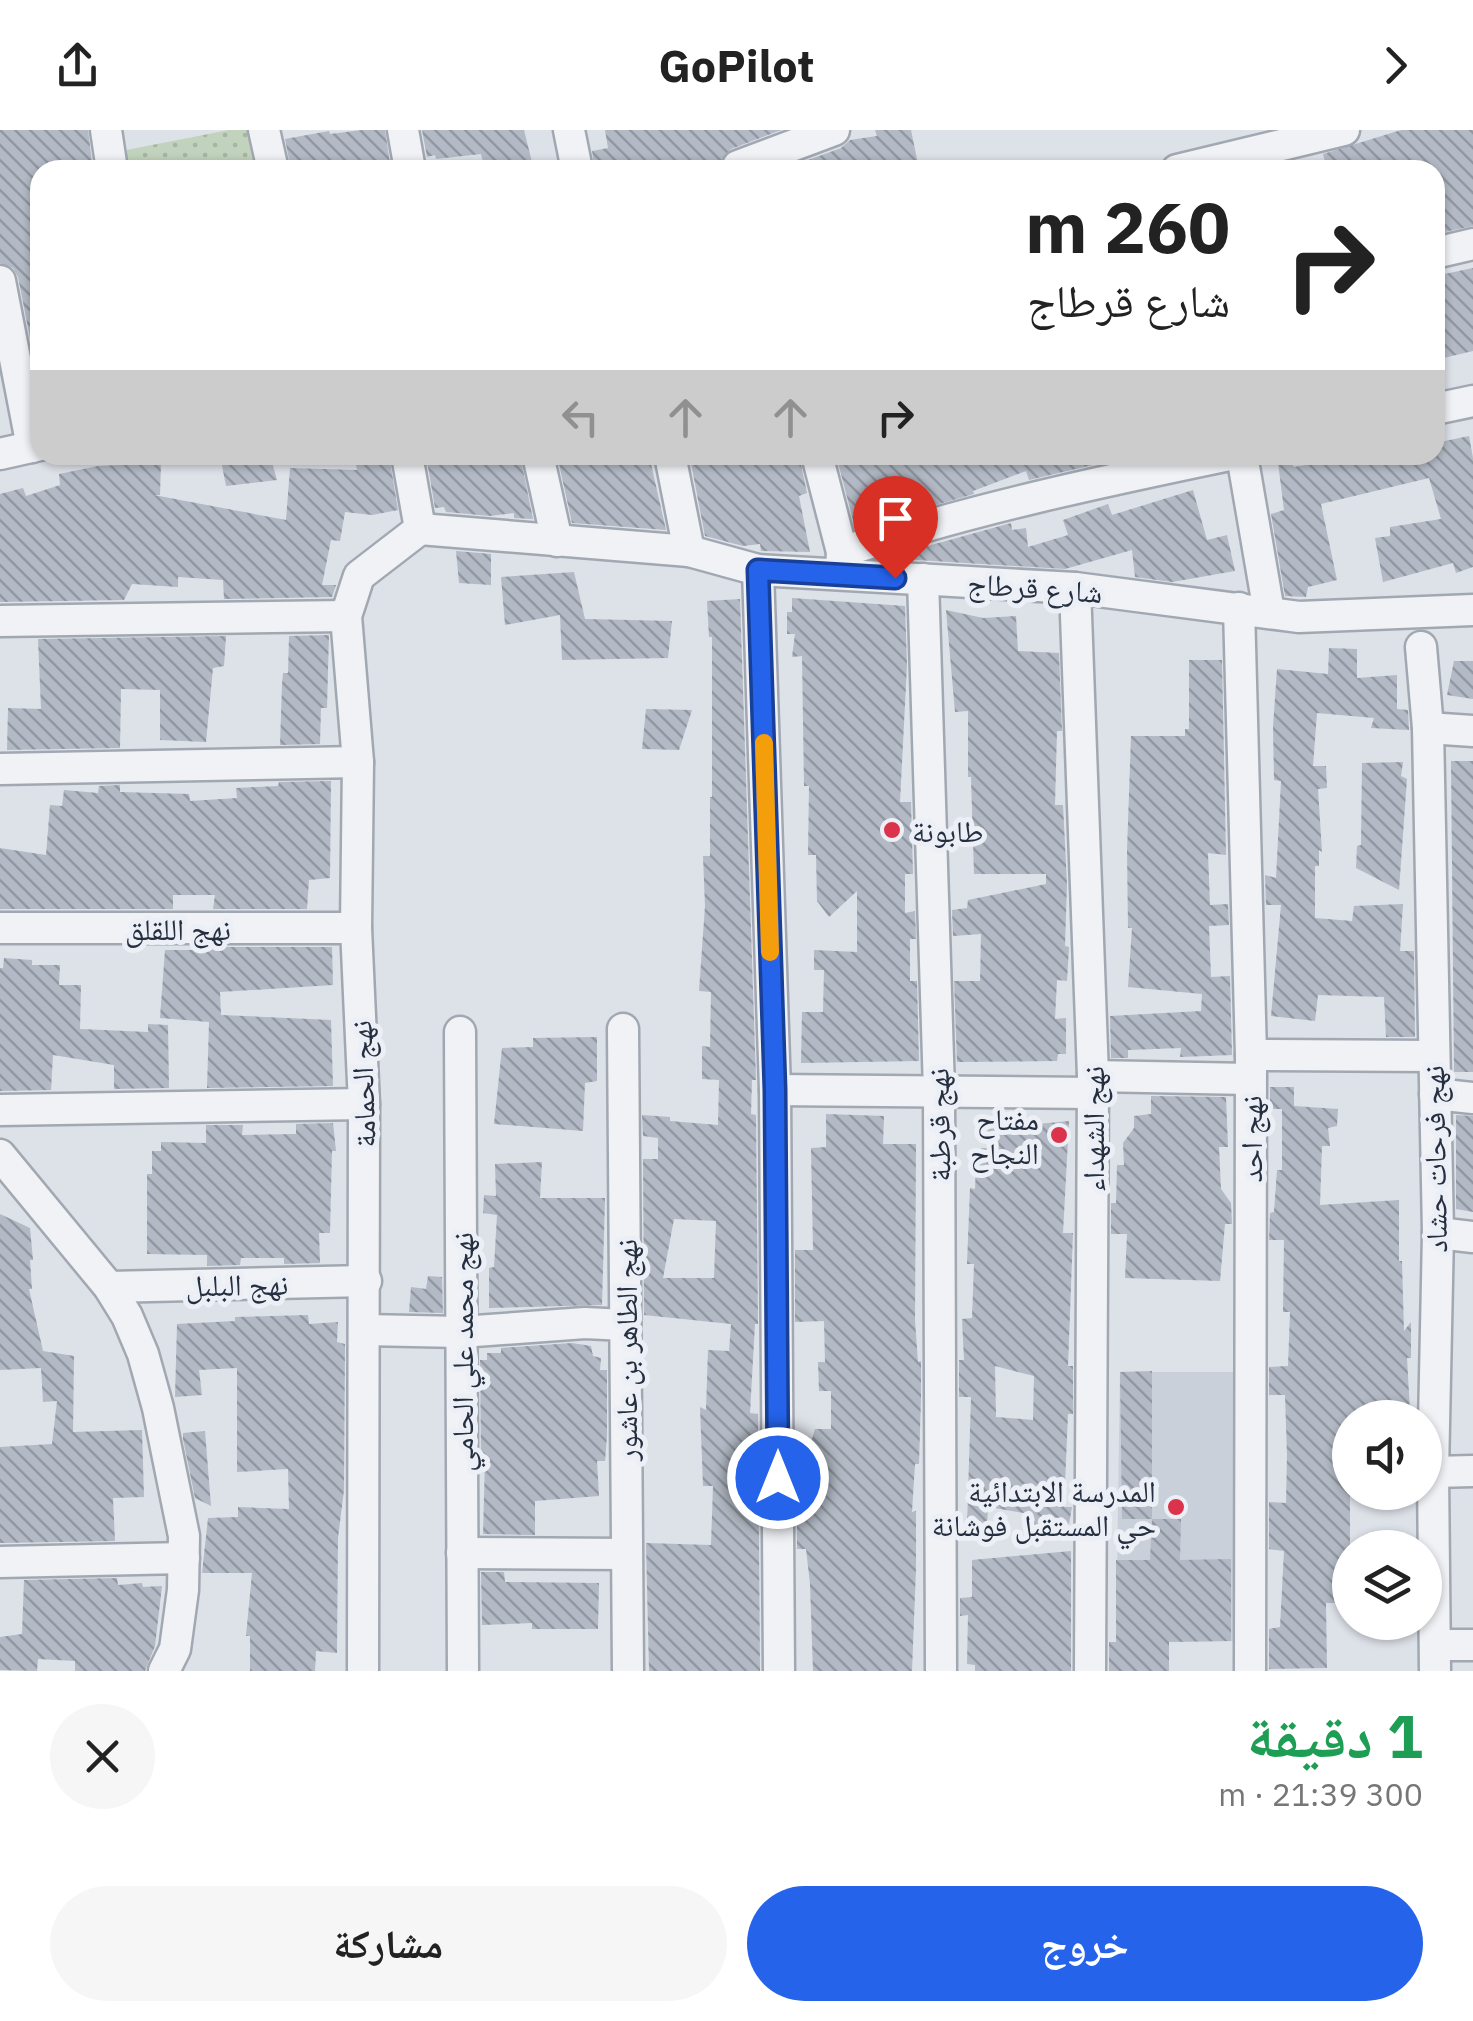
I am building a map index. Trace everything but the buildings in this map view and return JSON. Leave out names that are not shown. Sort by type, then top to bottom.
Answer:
[{"type":"street","points":[[106,130],[110,160]]},
{"type":"street","points":[[264,130],[271,160]]},
{"type":"street","points":[[403,130],[408,160]]},
{"type":"street","points":[[568,130],[574,160]]},
{"type":"street","points":[[754,160],[834,130]]},
{"type":"street","points":[[1220,160],[1344,130]]},
{"type":"street","points":[[1445,251],[1473,244]]},
{"type":"street","points":[[0,281],[30,418]]},
{"type":"street","points":[[1445,407],[1473,401]]},
{"type":"street","points":[[0,454],[30,447]]},
{"type":"street","points":[[409,465],[420,529]]},
{"type":"street","points":[[540,465],[558,540]]},
{"type":"street","points":[[672,465],[690,551]]},
{"type":"street","points":[[818,465],[841,563],[959,518],[1181,465]]},
{"type":"street","points":[[1244,465],[1269,612]]},
{"type":"street","name":"شارع قرطاج","points":[[420,529],[690,551],[758,570],[841,563],[922,579],[1075,588],[1299,617],[1471,611]]},
{"type":"street","name":"نهج الحمامة","points":[[364,1671],[364,1104],[356,928],[358,762],[346,616],[359,576],[420,529]]},
{"type":"street","points":[[758,570],[775,1090],[779,1671]]},
{"type":"street","name":"نهج قرطبة","points":[[922,579],[938,1090],[940,1671]]},
{"type":"street","name":"نهج الشهداء","points":[[1075,588],[1093,1085],[1090,1671]]},
{"type":"street","name":"نهج احد","points":[[1239,608],[1250,1067],[1250,1671]]},
{"type":"street","points":[[0,621],[346,616]]},
{"type":"street","name":"نهج فرحات حشاد","points":[[1421,647],[1428,728],[1438,1233],[1435,1400]]},
{"type":"street","points":[[1428,728],[1473,732]]},
{"type":"street","points":[[0,769],[358,762]]},
{"type":"street","name":"نهج اللقلق","points":[[0,928],[356,928]]},
{"type":"street","name":"نهج الطاهر بن عاشور","points":[[624,1029],[628,1671]]},
{"type":"street","name":"نهج محمد علي الحامي","points":[[460,1032],[464,1671]]},
{"type":"street","points":[[775,1090],[1093,1085],[1250,1067],[1432,1056]]},
{"type":"street","points":[[1434,1094],[1473,1098]]},
{"type":"street","points":[[0,1110],[364,1104]]},
{"type":"street","points":[[0,1155],[109,1287],[127,1316],[148,1372],[184,1536],[183,1590],[175,1650],[164,1671]]},
{"type":"street","points":[[1438,1233],[1473,1237]]},
{"type":"street","name":"نهج البلبل","points":[[109,1287],[366,1281]]},
{"type":"street","points":[[365,1330],[461,1332],[585,1323],[625,1325]]},
{"type":"street","points":[[1442,1472],[1473,1471]]},
{"type":"street","name":"نهج فرحات حشاد","points":[[1434,1510],[1436,1658]]},
{"type":"street","points":[[462,1553],[626,1554]]},
{"type":"street","points":[[0,1562],[184,1558]]},
{"type":"street","points":[[1436,1658],[1473,1645]]},
{"type":"shaded area","name":"المدرسة الابتدائية حي المستقبل فوشانة","points":[[1120,1372],[1233,1372],[1235,1641],[1116,1642]]},
{"type":"green space","points":[[229,130],[251,130],[256,160],[123,160],[121,151]]},
{"type":"slow traffic","points":[[764,743],[770,952]]},
{"type":"place","name":"طابونة","points":[[892,830]]},
{"type":"place","name":"مفتاح النجاح","points":[[1059,1135]]},
{"type":"place","name":"المدرسة الابتدائية حي المستقبل فوشانة","points":[[1176,1507]]},
{"type":"route","points":[[778,1478],[775,1090],[758,570],[895,578]]}]
